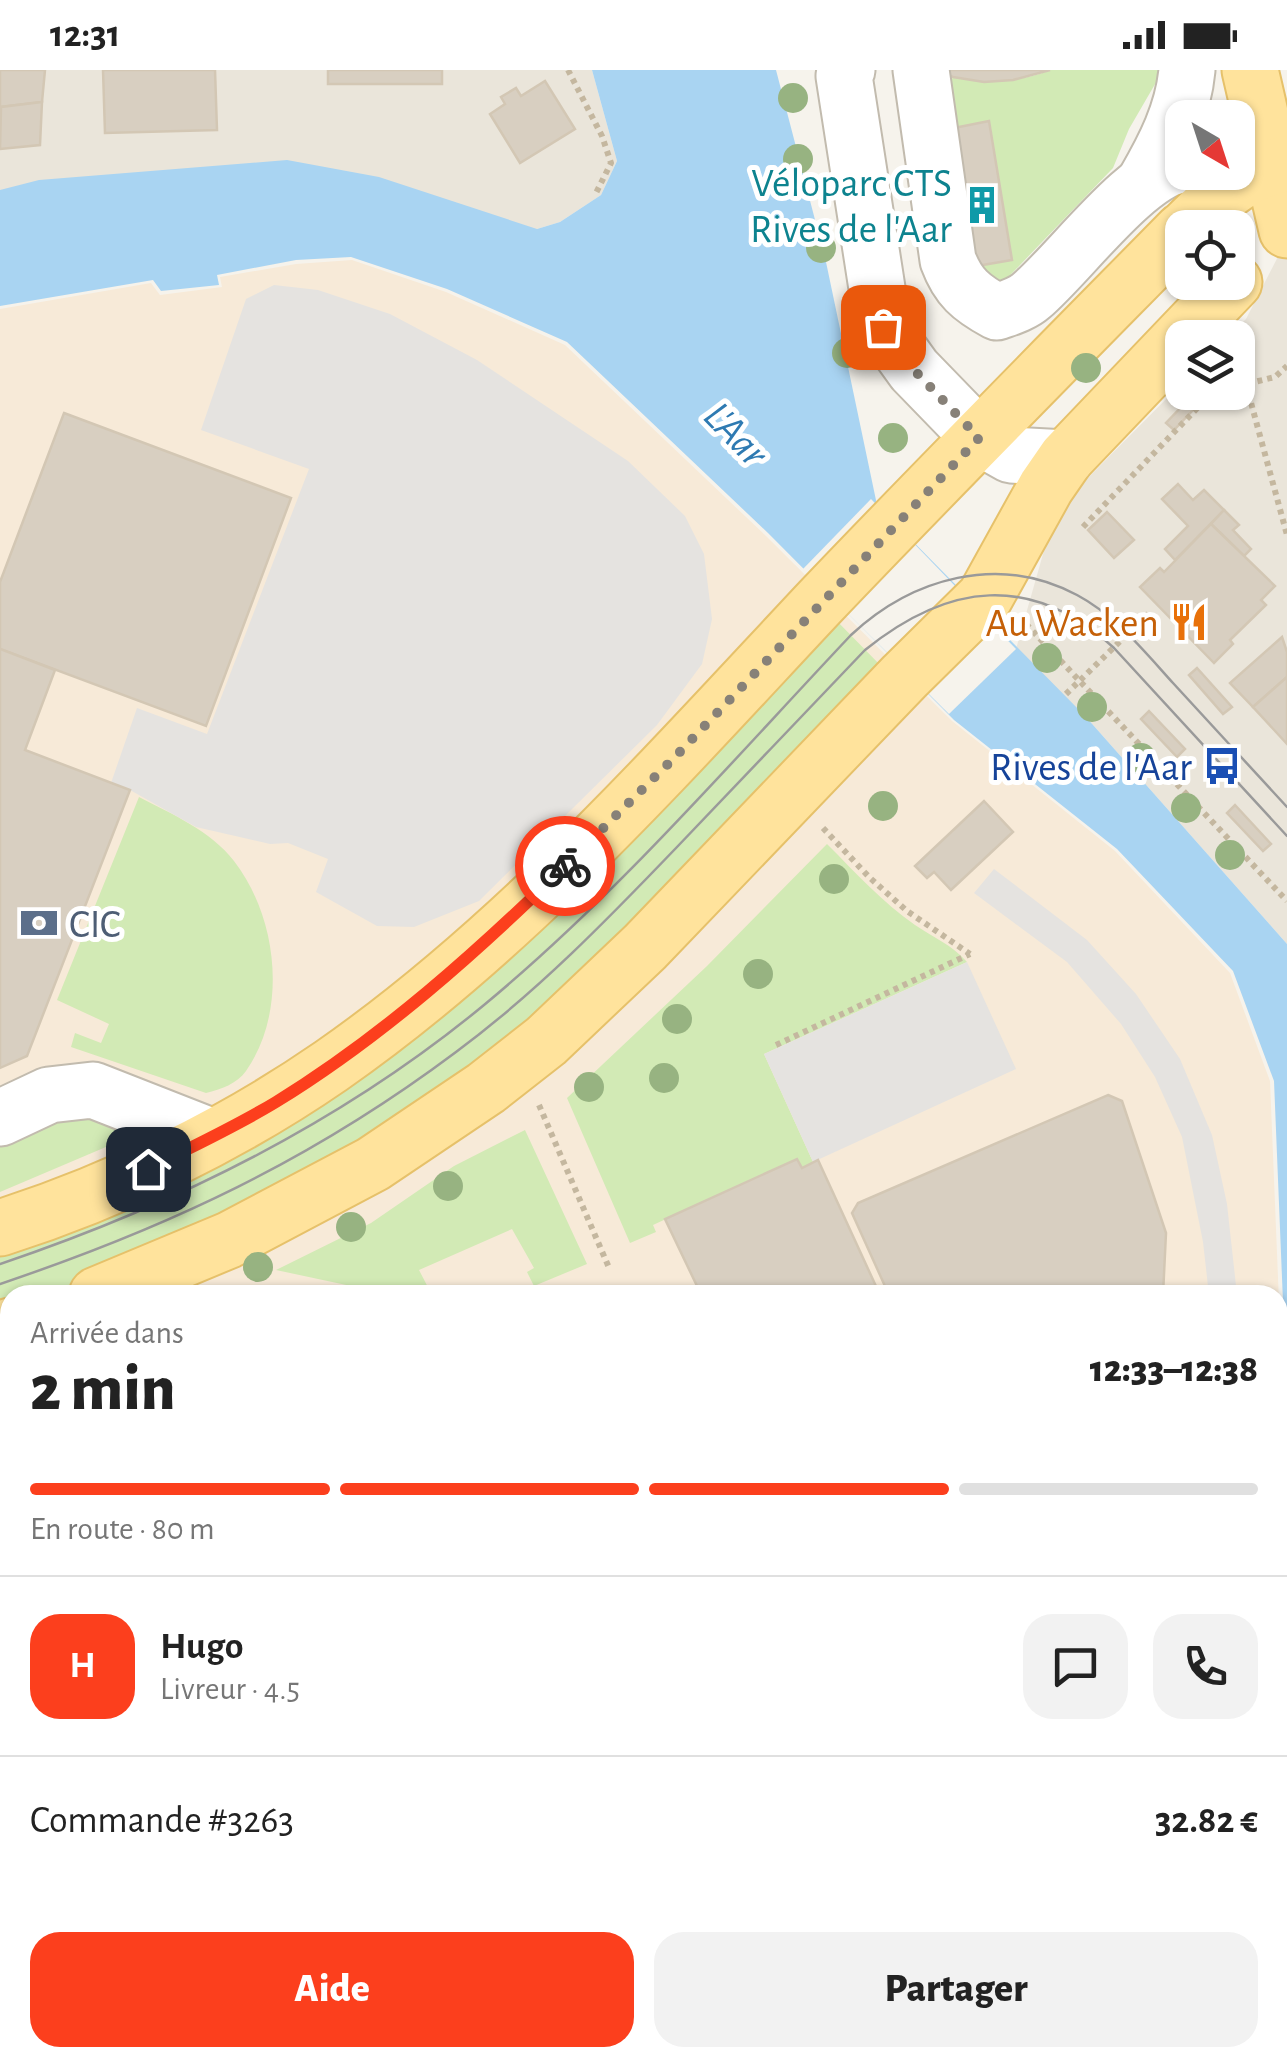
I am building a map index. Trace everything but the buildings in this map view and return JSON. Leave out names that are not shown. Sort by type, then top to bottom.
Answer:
[{"type":"main road","points":[[1250,70],[1265,165],[1287,228],[1255,261]]},
{"type":"main road","points":[[1203,210],[1218,195],[1265,165]]},
{"type":"main road","points":[[0,1228],[148,1169],[276,1102],[333,1064],[453,970],[606,827],[910,508],[1165,248]]},
{"type":"main road","points":[[124,1285],[294,1207],[373,1164],[486,1088],[546,1041],[645,947],[904,676],[1004,609],[1046,487],[1066,458],[1218,300]]},
{"type":"lane","points":[[847,70],[846,94],[883,327],[914,370],[979,438],[1010,454],[1066,458]]},
{"type":"lane","points":[[902,82],[917,249],[926,284],[940,301],[957,311],[997,312],[1028,299],[1164,174],[1170,138],[1186,90],[1187,70]]},
{"type":"lane","points":[[902,82],[956,282],[970,297],[997,312]]},
{"type":"lane","points":[[883,327],[917,249]]},
{"type":"lane","points":[[0,1118],[48,1095],[93,1090],[214,1137]]},
{"type":"path","points":[[568,70],[602,136],[610,162],[596,193]]},
{"type":"path","points":[[1255,380],[1276,376],[1287,366]]},
{"type":"path","points":[[1076,534],[1195,410]]},
{"type":"path","points":[[1254,410],[1287,535]]},
{"type":"path","points":[[1004,609],[1081,680],[1287,902]]},
{"type":"path","points":[[1066,694],[1151,611]]},
{"type":"path","points":[[776,1045],[970,954],[907,911],[815,820]]},
{"type":"path","points":[[534,1094],[610,1270]]},
{"type":"shaded area","points":[[0,70],[592,70],[617,161],[601,195],[560,222],[537,229],[0,253]]},
{"type":"shaded area","points":[[1287,239],[1287,944],[1086,717],[1016,649],[1062,504],[1165,400],[1165,410],[1255,410],[1255,320],[1246,319]]},
{"type":"shaded area","points":[[352,260],[446,292],[565,345],[766,536],[952,721],[1115,851],[1230,973],[1270,1081],[1278,1285],[0,1285],[0,309],[151,283],[160,295],[222,287],[220,277],[296,264]]},
{"type":"shaded area","points":[[274,285],[318,290],[390,314],[477,360],[628,461],[685,516],[704,554],[712,619],[702,664],[657,725],[479,901],[414,927],[377,926],[316,892],[328,859],[288,843],[270,844],[196,827],[111,783],[137,708],[207,734],[309,469],[201,430],[246,299]]},
{"type":"shaded area","points":[[994,869],[1087,940],[1136,994],[1180,1059],[1212,1135],[1227,1204],[1236,1285],[1208,1285],[1182,1137],[1155,1077],[1121,1024],[1067,962],[974,893]]},
{"type":"shaded area","points":[[967,962],[1016,1069],[813,1162],[764,1054]]},
{"type":"green space","points":[[1050,70],[1159,70],[1113,168],[996,290],[971,267],[1012,260],[989,122],[949,129],[943,95],[953,77],[1002,80]]},
{"type":"green space","points":[[832,616],[884,669],[632,934],[444,1097],[87,1285],[0,1285],[0,1248],[166,1180]]},
{"type":"green space","points":[[139,797],[190,824],[225,850],[249,884],[268,937],[272,993],[259,1047],[238,1079],[206,1093],[71,1047],[75,1033],[101,1043],[109,1024],[57,1000]]},
{"type":"green space","points":[[827,844],[892,907],[967,962],[764,1054],[813,1162],[802,1168],[796,1159],[653,1225],[656,1232],[630,1243],[567,1098],[707,966]]},
{"type":"green space","points":[[63,1108],[153,1127],[0,1192],[0,1140]]},
{"type":"green space","points":[[525,1130],[587,1264],[534,1285],[527,1272],[534,1268],[512,1229],[419,1270],[427,1285],[346,1285],[276,1270],[371,1223],[454,1166]]},
{"type":"water","name":"L'Aar","points":[[592,70],[776,70],[826,262],[877,505],[1086,717],[1287,944],[1287,1285],[1282,1285],[1274,1081],[1233,971],[1117,849],[954,720],[768,533],[567,342],[447,289],[351,257],[296,260],[217,275],[219,285],[161,291],[153,280],[0,306],[0,190],[39,180],[287,160],[379,177],[537,229],[560,222],[601,195],[617,161]]},
{"type":"pier","points":[[871,499],[1016,649],[949,714],[803,569]]},
{"type":"tram line","points":[[0,1264],[129,1215],[254,1157],[314,1124],[429,1048],[484,1005],[581,918],[673,826],[851,635],[875,615],[929,586],[987,574],[1017,576],[1047,582],[1091,603],[1140,646],[1287,807]]},
{"type":"tram line","points":[[0,1284],[181,1214],[293,1158],[402,1091],[486,1029],[571,954],[865,650],[927,611],[958,600],[989,595],[1021,598],[1052,607],[1083,624],[1114,648],[1287,836]]},
{"type":"way so far","points":[[565,866],[676,756],[979,438],[914,370],[883,327]]},
{"type":"place","name":"Véloparc CTS Rives de l'Aar","points":[[982,205]]},
{"type":"place","name":"Au Wacken","points":[[1189,622]]},
{"type":"place","name":"Rives de l'Aar","points":[[1222,766]]},
{"type":"place","name":"CIC","points":[[39,923]]},
{"type":"route","points":[[148,1169],[276,1102],[333,1064],[453,970],[565,866]]}]
